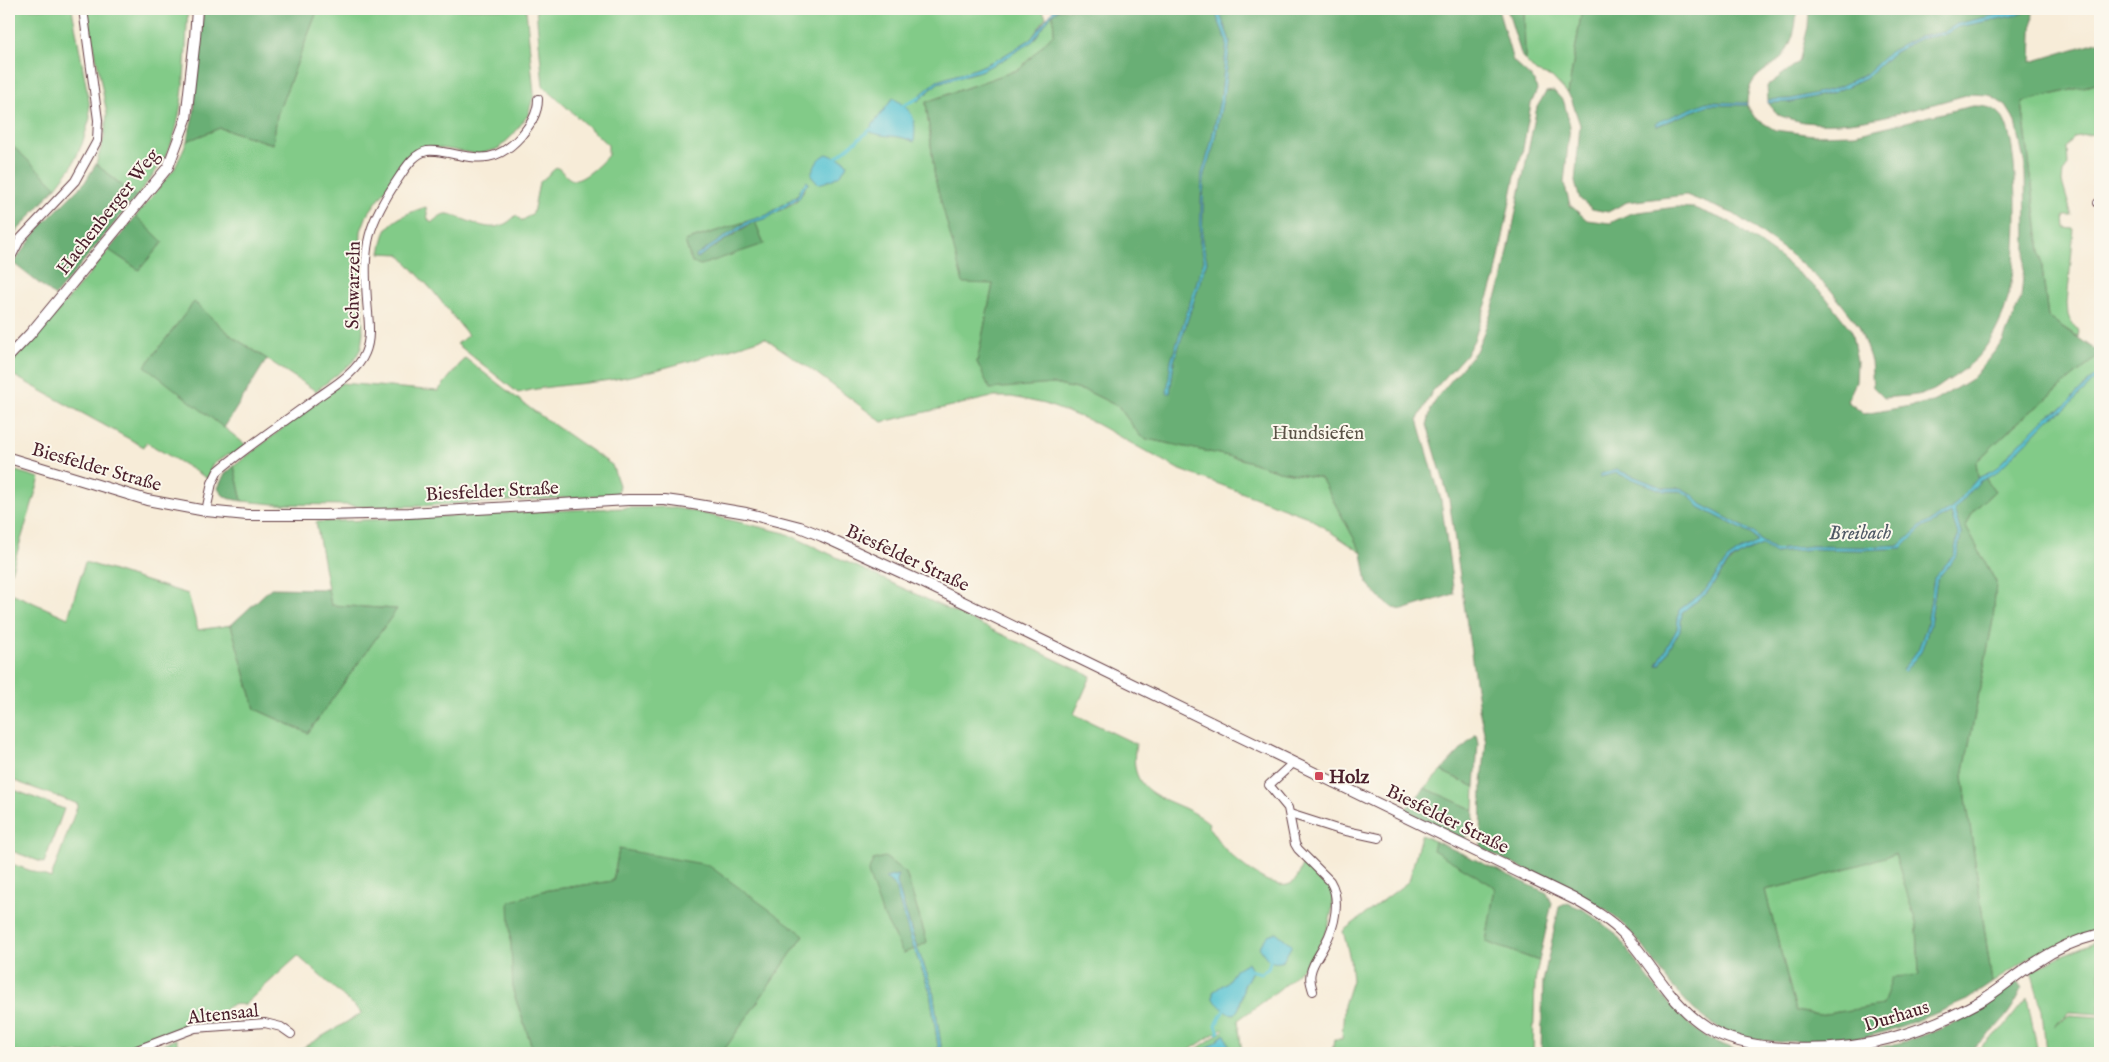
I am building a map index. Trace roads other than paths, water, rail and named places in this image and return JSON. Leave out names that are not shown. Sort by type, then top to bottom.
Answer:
[{"type":"street","points":[[9,261],[21,238],[75,182],[97,141],[98,120],[83,9]]},
{"type":"street","name":"Hachenberger Weg","points":[[9,356],[71,285],[168,167],[186,119],[195,38],[196,9]]},
{"type":"street","name":"Schwarzeln","points":[[206,511],[212,483],[218,471],[324,392],[362,360],[368,338],[365,260],[369,234],[382,205],[414,158],[428,151],[478,158],[498,156],[514,144],[527,129],[537,111],[538,99]]},
{"type":"street","name":"Biesfelder Straße","points":[[9,458],[148,500],[206,511],[247,515],[409,513],[628,500],[665,500],[777,520],[822,536],[1560,891],[1602,915],[1624,934],[1663,985],[1688,1013]]},
{"type":"street","points":[[1294,763],[1269,786],[1285,802],[1290,814],[1295,844],[1330,881],[1336,899],[1330,933],[1311,969],[1310,980],[1313,991]]},
{"type":"street","points":[[1290,814],[1336,829],[1379,838]]},
{"type":"street","name":"Durhaus","points":[[1688,1013],[1705,1027],[1724,1037],[1759,1046],[1820,1048],[1891,1038],[1932,1024],[1972,1006],[2038,960],[2100,934]]},
{"type":"street","name":"Altensaal","points":[[129,1053],[195,1028],[265,1022],[281,1027],[291,1034]]},
{"type":"water","points":[[1054,9],[1059,9],[1053,13],[1033,41],[1001,61],[980,71],[938,83],[918,101],[914,100],[937,81],[978,68],[1000,58],[1031,39]]},
{"type":"water","points":[[1214,9],[1218,9],[1230,41],[1224,94],[1213,148],[1204,174],[1202,241],[1207,261],[1174,361],[1170,393],[1167,393],[1171,361],[1204,260],[1200,242],[1202,173],[1210,147],[1221,94],[1227,42]]},
{"type":"water","points":[[2022,9],[2033,9],[2017,15],[1958,27],[1946,34],[1919,39],[1893,53],[1867,77],[1835,92],[1791,102],[1768,103],[1768,100],[1791,99],[1834,89],[1866,74],[1891,51],[1918,37],[1944,32],[1957,24]]},
{"type":"water","points":[[893,98],[912,115],[915,126],[914,142],[908,139],[880,135],[868,131]]},
{"type":"water","points":[[1707,102],[1747,103],[1747,105],[1708,105],[1656,126],[1655,123]]},
{"type":"water","points":[[827,154],[844,160],[847,164],[839,175],[818,184],[811,176],[819,160]]},
{"type":"water","points":[[807,181],[809,183],[803,189],[800,197],[768,218],[750,223],[697,258],[696,256],[748,221],[767,215],[798,195],[800,188]]},
{"type":"water","points":[[2100,360],[2099,376],[2063,411],[2049,419],[1995,474],[1980,481],[1954,510],[1961,534],[1957,556],[1937,579],[1930,625],[1921,652],[1904,672],[1902,670],[1918,650],[1927,625],[1934,578],[1954,555],[1958,534],[1951,513],[1921,529],[1902,548],[1862,550],[1812,549],[1775,553],[1762,545],[1745,552],[1729,562],[1706,594],[1682,612],[1680,630],[1660,665],[1657,665],[1677,629],[1679,610],[1704,592],[1727,560],[1758,542],[1751,534],[1699,507],[1690,496],[1680,491],[1664,491],[1616,473],[1600,477],[1600,474],[1617,470],[1664,488],[1680,488],[1692,494],[1701,504],[1753,532],[1761,541],[1776,550],[1812,546],[1861,547],[1900,545],[1920,527],[1951,509],[1978,478],[1993,471],[2047,416],[2061,409],[2097,374]]},
{"type":"water","points":[[898,875],[897,883],[914,940],[933,990],[942,1053],[939,1053],[930,991],[911,941],[894,884],[885,878]]},
{"type":"water","points":[[1276,932],[1292,945],[1283,961],[1274,962],[1268,960],[1259,947],[1268,935]]},
{"type":"water","points":[[1248,962],[1252,971],[1244,986],[1239,1008],[1235,1014],[1227,1013],[1213,999],[1213,992],[1227,982],[1236,969]]},
{"type":"water","points":[[1225,1034],[1231,1051],[1204,1053],[1205,1050]]},
{"type":"waterway","points":[[902,106],[919,98]]},
{"type":"waterway","points":[[833,160],[871,129]]},
{"type":"waterway","points":[[1250,970],[1261,973],[1268,969],[1271,958]]},
{"type":"waterway","points":[[1217,1033],[1219,1032],[1216,1025],[1225,1008]]},
{"type":"place","name":"Holz","points":[[1319,776]]},
{"type":"park label","name":"Hundsiefen","points":[[1318,432]]},
{"type":"water label","name":"Breibach","points":[[1860,532]]}]
